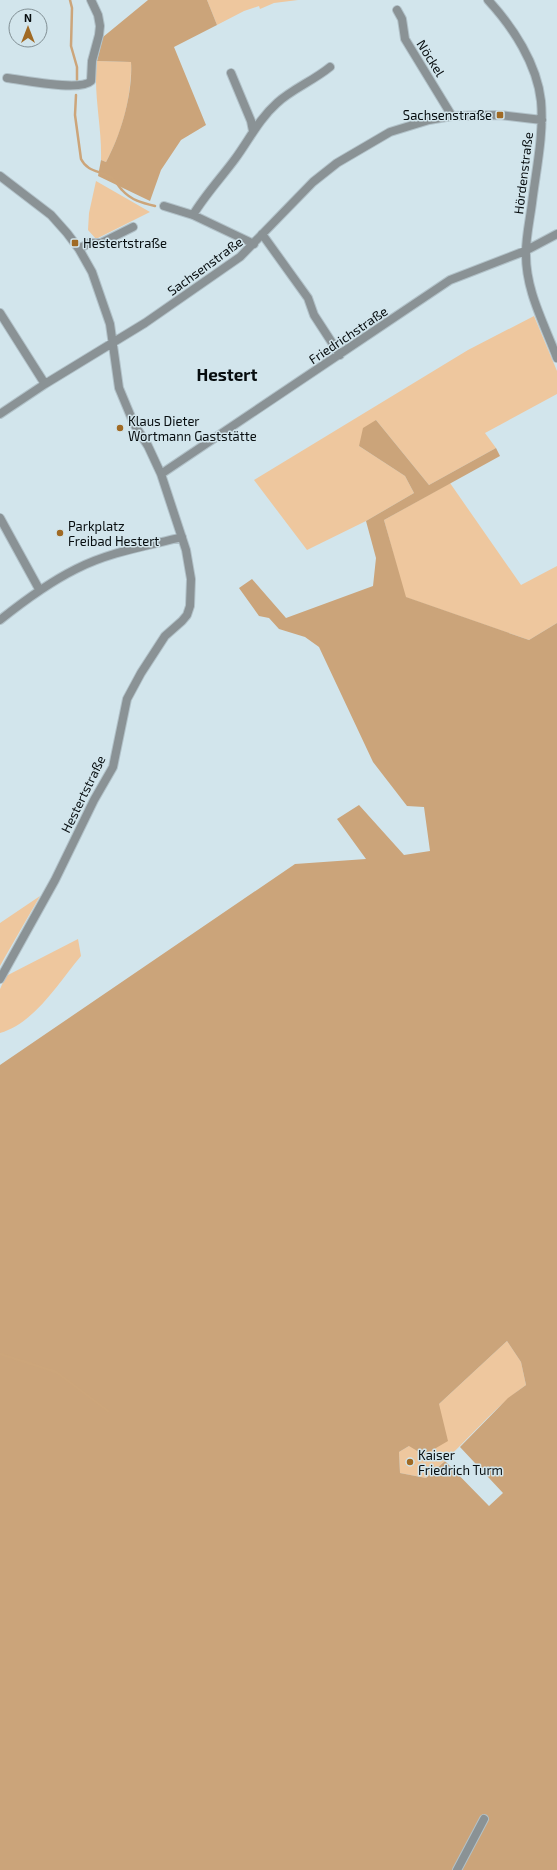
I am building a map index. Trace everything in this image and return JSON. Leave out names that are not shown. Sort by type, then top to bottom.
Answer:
[{"type":"street","points":[[7,78],[74,86],[88,84],[91,81],[92,61],[100,26],[98,15],[91,0]]},
{"type":"street","name":"Hördenstraße","points":[[488,0],[509,26],[531,65],[540,94],[542,120],[526,251],[527,277],[534,303],[556,353]]},
{"type":"street","name":"Nöckel","points":[[398,10],[402,19],[405,39],[452,116]]},
{"type":"street","points":[[193,215],[205,196],[249,140],[253,131],[266,113],[278,102],[318,77],[330,67]]},
{"type":"street","points":[[231,73],[251,121],[253,131]]},
{"type":"street","name":"Sachsenstraße","points":[[0,414],[45,384],[145,323],[240,257],[313,182],[337,163],[390,132],[418,123],[452,116],[500,115],[542,120]]},
{"type":"street","name":"Hestertstraße","points":[[0,176],[51,215],[67,232],[79,249],[98,285],[110,324],[113,342],[113,355],[119,388],[134,424],[156,460],[182,537],[191,579],[190,606],[187,615],[165,636],[141,673],[127,700],[113,767],[94,800],[55,880],[0,979]]},
{"type":"street","points":[[164,206],[193,215],[254,244]]},
{"type":"street","points":[[79,249],[89,243],[101,243],[133,227]]},
{"type":"street","points":[[262,234],[308,298],[314,315],[340,355]]},
{"type":"street","name":"Friedrichstraße","points":[[161,474],[450,280],[526,251],[557,234]]},
{"type":"street","points":[[0,314],[45,384]]},
{"type":"street","points":[[0,518],[40,589]]},
{"type":"street","points":[[0,620],[40,589],[78,568],[112,555],[182,537]]},
{"type":"street","points":[[457,1870],[484,1819]]},
{"type":"shaded area","points":[[148,0],[207,0],[217,25],[174,47],[206,125],[181,140],[161,170],[150,201],[98,176],[101,160],[106,162],[121,127],[128,100],[131,74],[131,62],[97,61],[103,37]]},
{"type":"shaded area","points":[[207,0],[298,0],[274,3],[260,9],[259,6],[244,11],[217,25]]},
{"type":"shaded area","points":[[97,61],[131,62],[130,88],[125,114],[117,139],[106,162],[101,160],[96,86]]},
{"type":"shaded area","points":[[96,181],[150,212],[96,239],[88,230],[89,213]]},
{"type":"shaded area","points":[[534,316],[557,371],[557,394],[485,433],[496,448],[429,485],[376,420],[359,446],[405,476],[414,493],[366,521],[307,550],[254,480],[468,350]]},
{"type":"shaded area","points":[[376,420],[429,485],[496,448],[500,456],[384,520],[406,597],[529,640],[557,623],[557,1870],[0,1870],[0,1065],[295,864],[366,859],[337,819],[359,805],[404,855],[430,851],[424,807],[407,806],[373,762],[319,647],[305,637],[279,629],[269,618],[259,616],[239,588],[252,579],[286,618],[373,586],[376,558],[366,521],[414,493],[405,476],[359,446],[363,428]],"holes":[[[507,1341],[521,1362],[526,1385],[508,1398],[460,1447],[503,1493],[489,1506],[445,1461],[426,1478],[400,1473],[399,1452],[409,1446],[424,1455],[448,1441],[439,1404]]]},
{"type":"shaded area","points":[[450,483],[521,585],[557,566],[557,623],[529,640],[405,597],[384,520]]},
{"type":"shaded area","points":[[40,896],[5,957],[0,966],[0,923]]},
{"type":"shaded area","points":[[78,939],[81,956],[45,1001],[24,1021],[13,1028],[0,1033],[0,989],[6,976]]},
{"type":"shaded area","points":[[507,1341],[521,1362],[526,1385],[487,1418],[439,1467],[426,1478],[400,1473],[399,1452],[409,1446],[439,1404]]},
{"type":"waterway","points":[[70,0],[72,8],[71,46],[77,67],[77,80]]},
{"type":"waterway","points":[[76,95],[75,115],[81,159],[84,164],[91,169],[108,175],[125,193],[133,199],[155,206]]},
{"type":"waterway","points":[[0,1354],[56,1372],[108,1411]]},
{"type":"place","name":"Sachsenstraße","points":[[500,115]]},
{"type":"place","name":"Hestertstraße","points":[[75,243]]},
{"type":"place","name":"Klaus Dieter Wortmann Gaststätte","points":[[120,428]]},
{"type":"place","name":"Parkplatz Freibad Hestert","points":[[60,533]]},
{"type":"place","name":"Kaiser Friedrich Turm","points":[[410,1462]]},
{"type":"district","name":"Hestert","points":[[227,375]]}]
